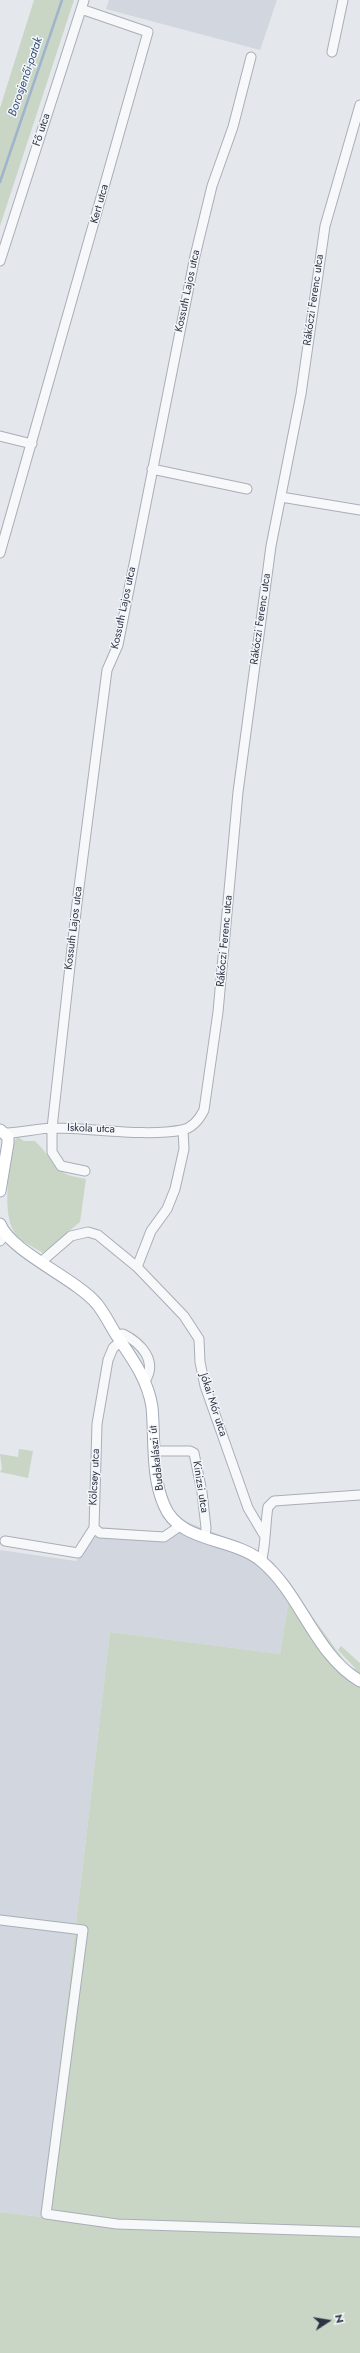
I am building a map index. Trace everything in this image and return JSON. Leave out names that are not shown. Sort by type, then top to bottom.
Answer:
[{"type":"main road","points":[[0,1191],[8,1143],[3,1132]]},
{"type":"main road","name":"Budakalászi út","points":[[0,1224],[3,1238],[84,1292],[96,1304],[145,1381],[152,1407],[158,1483],[163,1505],[169,1515],[180,1526],[250,1553],[262,1562],[288,1594],[327,1650],[345,1670],[360,1681]]},
{"type":"street","name":"Fő utca","points":[[0,261],[84,0]]},
{"type":"street","points":[[332,52],[343,0]]},
{"type":"street","name":"Kert utca","points":[[0,553],[148,32],[81,10]]},
{"type":"street","name":"Kossuth Lajos utca","points":[[85,1171],[61,1166],[52,1152],[52,1128],[77,904],[107,670],[118,645],[195,256],[210,194],[233,127],[251,57]]},
{"type":"street","name":"Rákóczi Ferenc utca","points":[[183,1130],[199,1120],[208,1093],[218,1012],[239,784],[271,546],[301,394],[325,226],[360,105]]},
{"type":"street","points":[[0,436],[32,444]]},
{"type":"street","points":[[152,469],[247,489]]},
{"type":"street","points":[[281,497],[360,510]]},
{"type":"street","name":"Iskola utca","points":[[3,1132],[25,1133],[52,1128],[154,1132],[183,1130]]},
{"type":"street","points":[[137,1267],[151,1231],[167,1209],[175,1189],[184,1149],[183,1130]]},
{"type":"street","name":"Jókai Mór utca","points":[[41,1262],[51,1251],[70,1236],[88,1232],[104,1238],[137,1267],[184,1316],[198,1339],[200,1362],[205,1386],[248,1508],[264,1535]]},
{"type":"street","name":"Kölcsey utca","points":[[94,1528],[97,1424],[108,1360],[118,1338]]},
{"type":"street","name":"Kinizsi utca","points":[[155,1451],[190,1451],[194,1453],[202,1492],[206,1528],[205,1536]]},
{"type":"street","points":[[262,1562],[265,1551],[264,1535],[268,1507],[274,1501],[360,1495]]},
{"type":"street","points":[[5,1541],[78,1553],[94,1528],[100,1533],[164,1537],[180,1526]]},
{"type":"street","points":[[0,1920],[83,1930],[46,2214],[117,2224],[232,2226],[360,2232]]},
{"type":"shaded area","points":[[109,0],[277,0],[260,50],[106,9]]},
{"type":"shaded area","points":[[182,1520],[241,1543],[273,1562],[291,1587],[280,1654],[110,1632],[42,2217],[0,2212],[0,1550],[76,1561],[101,1527],[163,1532]]},
{"type":"green space","points":[[34,0],[74,0],[0,226],[0,108]]},
{"type":"green space","points":[[18,1137],[24,1141],[35,1141],[55,1166],[66,1174],[86,1179],[80,1222],[43,1253],[17,1236],[9,1217],[7,1204],[10,1165],[13,1142]]},
{"type":"green space","points":[[19,1449],[33,1451],[28,1478],[0,1472],[2,1469],[0,1454],[18,1457]]},
{"type":"green space","points":[[291,1587],[348,1666],[356,1669],[338,1650],[341,1646],[360,1663],[360,2353],[0,2353],[0,2212],[42,2217],[110,1632],[280,1654]]},
{"type":"waterway","name":"Borosjenői-patak","points":[[0,182],[62,0]]}]
